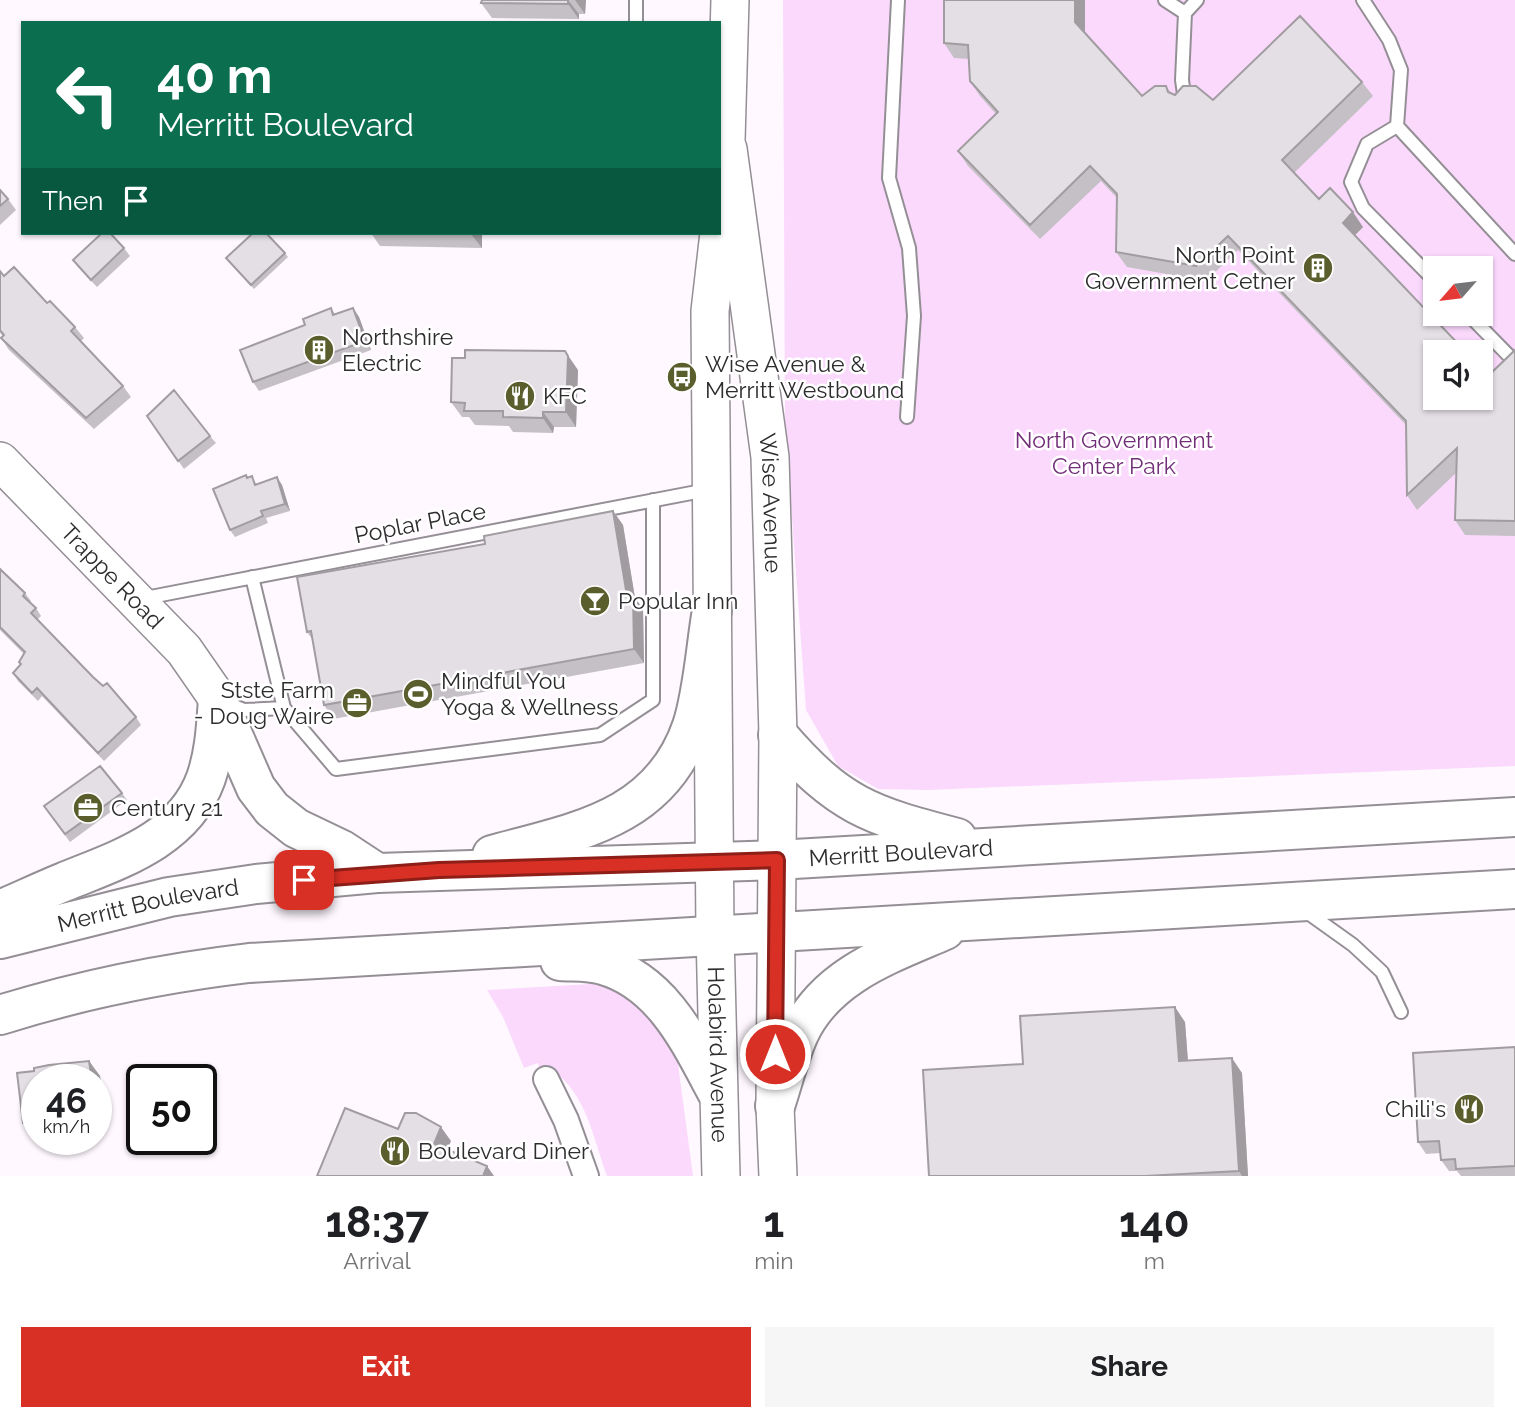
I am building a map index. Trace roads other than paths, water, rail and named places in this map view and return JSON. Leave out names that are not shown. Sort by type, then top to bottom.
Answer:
[{"type":"main road","name":"Wise Avenue","points":[[730,0],[724,48],[728,149],[770,457],[778,736],[777,860]]},
{"type":"main road","name":"Wise Avenue","points":[[721,212],[728,149]]},
{"type":"main road","name":"Wise Avenue","points":[[715,934],[710,311],[718,235]]},
{"type":"main road","name":"Trappe Road","points":[[0,461],[184,650],[218,699]]},
{"type":"main road","points":[[439,870],[604,824],[645,795],[662,778],[692,726],[712,610]]},
{"type":"main road","points":[[218,699],[251,778],[272,809],[296,828],[342,850],[377,873]]},
{"type":"main road","points":[[0,911],[135,853],[172,826],[187,810],[205,781],[214,751],[218,699]]},
{"type":"main road","points":[[778,736],[810,772],[854,805],[889,820],[990,846]]},
{"type":"main road","name":"Merritt Boulevard","points":[[0,939],[169,897],[256,884],[377,873],[777,860],[1515,817]]},
{"type":"main road","points":[[777,860],[775,1106],[778,1176]]},
{"type":"main road","points":[[0,1014],[67,994],[187,970],[249,963],[1515,889]]},
{"type":"main road","points":[[775,1106],[799,1033],[832,987],[878,960],[967,920]]},
{"type":"main road","name":"Holabird Avenue","points":[[715,934],[717,1092],[722,1176]]},
{"type":"main road","points":[[432,951],[603,964],[627,975],[648,989],[680,1024],[717,1092]]},
{"type":"street","points":[[546,1079],[566,1120],[586,1176]]},
{"type":"lane","points":[[636,0],[636,21]]},
{"type":"lane","points":[[898,0],[888,178],[909,248],[914,316],[907,417]]},
{"type":"lane","points":[[1165,0],[1185,13]]},
{"type":"lane","points":[[1185,101],[1182,80],[1185,13],[1197,0]]},
{"type":"lane","points":[[1363,0],[1389,40],[1401,70],[1397,126],[1515,254]]},
{"type":"lane","points":[[1397,126],[1367,144],[1352,182],[1363,208],[1423,269]]},
{"type":"lane","points":[[1480,326],[1515,362]]},
{"type":"lane","name":"Poplar Place","points":[[136,599],[711,489]]},
{"type":"lane","points":[[252,577],[284,708],[336,769],[600,735],[653,700],[653,500]]},
{"type":"lane","points":[[218,699],[244,710],[284,708]]},
{"type":"lane","points":[[1292,902],[1353,945],[1382,972],[1401,1012]]},
{"type":"place","name":"North Point Government Cetner","points":[[1318,268]]},
{"type":"place","name":"Northshire Electric","points":[[319,350]]},
{"type":"place","name":"Wise Avenue & Merritt Westbound","points":[[682,377]]},
{"type":"place","name":"KFC","points":[[520,396]]},
{"type":"place","name":"Popular Inn","points":[[595,601]]},
{"type":"place","name":"Mindful You Yoga & Wellness","points":[[418,694]]},
{"type":"place","name":"Stste Farm - Doug Waire","points":[[357,703]]},
{"type":"place","name":"Century 21","points":[[88,808]]},
{"type":"place","name":"Chili's","points":[[1469,1109]]},
{"type":"place","name":"Boulevard Diner","points":[[395,1151]]},
{"type":"park label","name":"North Government Center Park","points":[[1114,453]]}]
